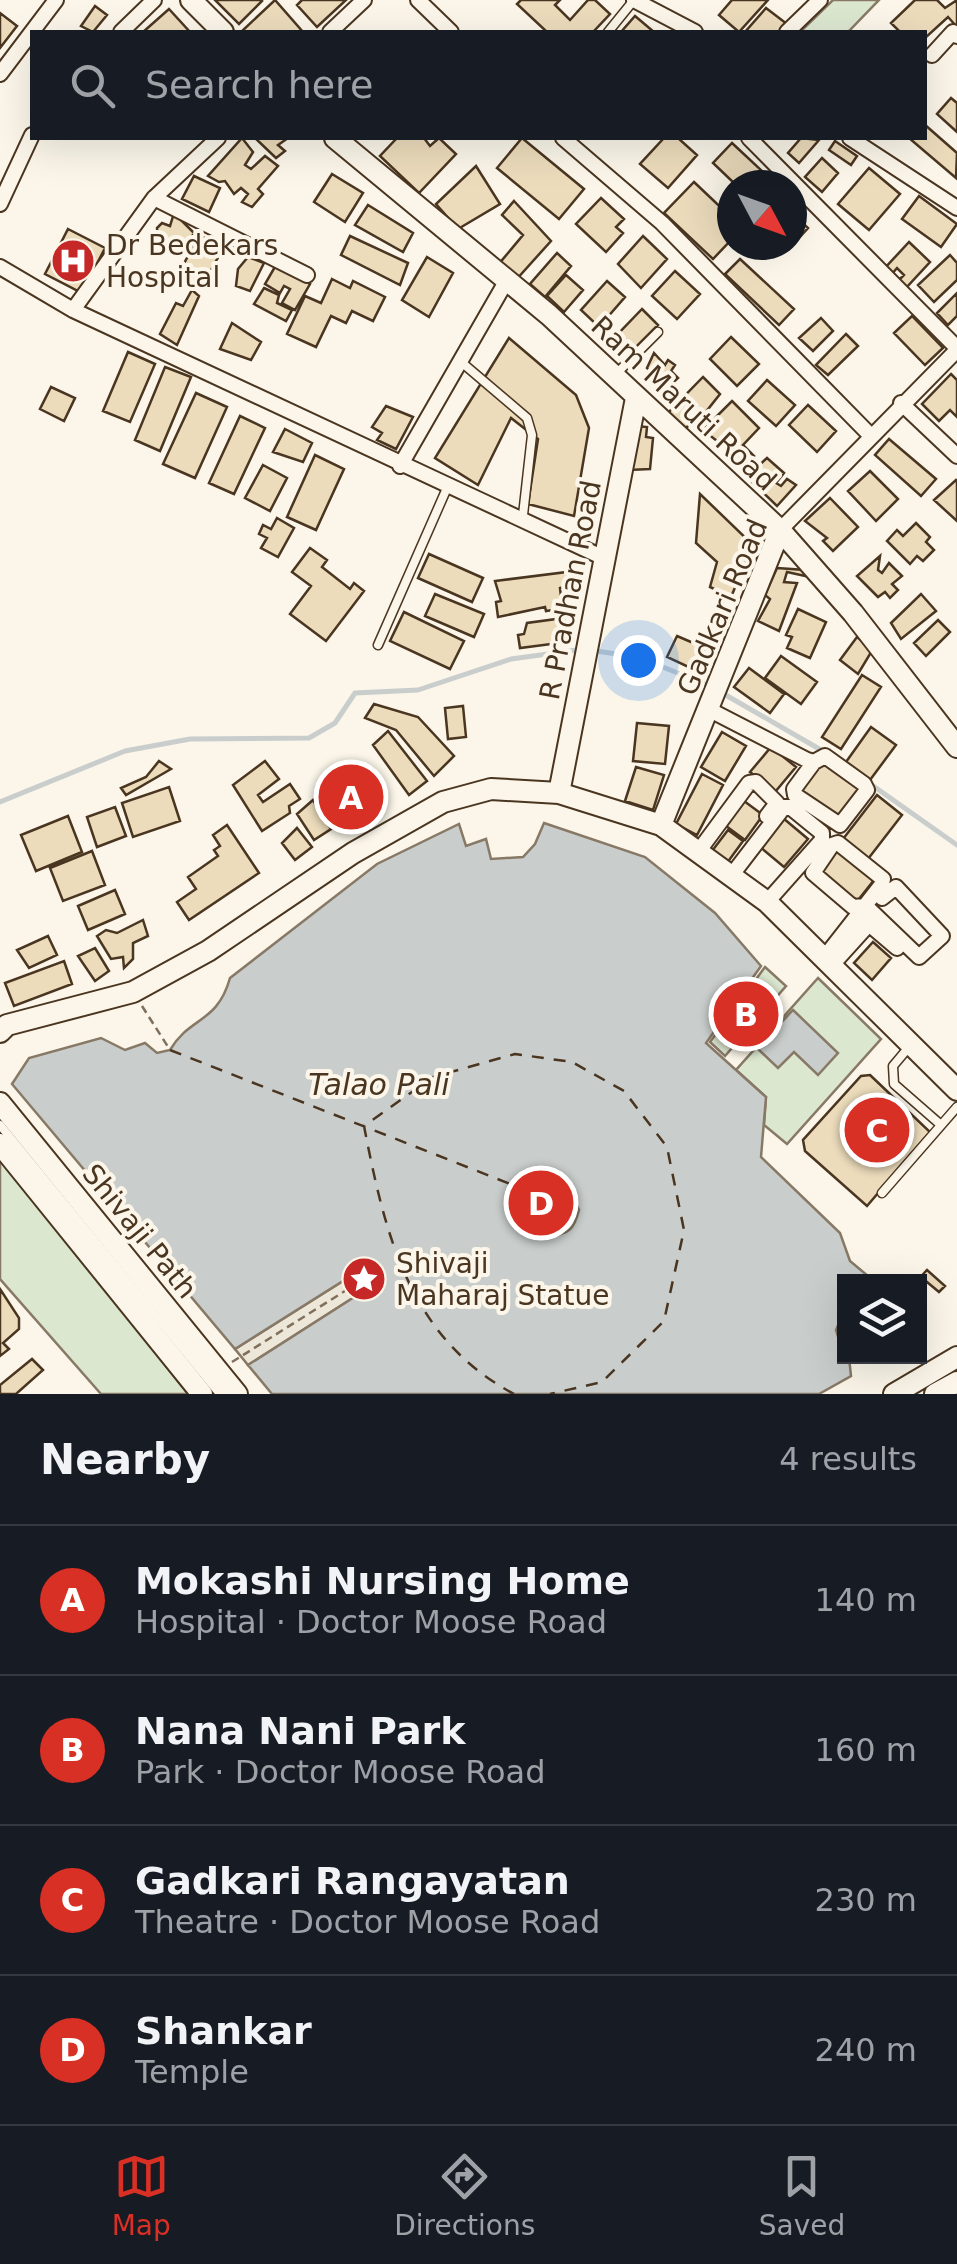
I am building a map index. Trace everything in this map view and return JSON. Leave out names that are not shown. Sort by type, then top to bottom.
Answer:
[{"type":"main road","points":[[191,0],[222,30]]},
{"type":"main road","name":"Ram Maruti Road","points":[[337,140],[507,280],[780,530],[853,613],[957,747]]},
{"type":"main road","name":"R Pradhan Road","points":[[560,793],[636,398]]},
{"type":"main road","name":"Gadkari Road","points":[[661,826],[780,530]]},
{"type":"main road","points":[[2,1027],[133,992],[208,951],[354,854],[443,802],[491,789],[560,793],[661,826],[767,902],[957,1090]]},
{"type":"main road","name":"Shivaji Path","points":[[0,1103],[237,1394]]},
{"type":"main road","name":"Shivaji Path","points":[[0,1144],[202,1394]]},
{"type":"main road","points":[[894,1394],[957,1358]]},
{"type":"main road","points":[[934,1394],[957,1382]]},
{"type":"street","points":[[33,30],[56,0]]},
{"type":"street","points":[[123,30],[154,0]]},
{"type":"street","points":[[332,30],[364,0]]},
{"type":"street","points":[[418,0],[449,30]]},
{"type":"street","points":[[634,0],[691,30]]},
{"type":"street","points":[[789,30],[820,0]]},
{"type":"street","points":[[932,54],[953,32],[957,36]]},
{"type":"street","points":[[0,74],[30,34]]},
{"type":"street","points":[[0,204],[30,139]]},
{"type":"street","points":[[73,310],[154,198],[216,140]]},
{"type":"street","points":[[566,140],[662,223],[870,435]]},
{"type":"street","points":[[751,140],[955,355]]},
{"type":"street","points":[[853,140],[957,208]]},
{"type":"street","points":[[154,198],[307,275]]},
{"type":"street","points":[[0,267],[73,310],[447,488],[604,558]]},
{"type":"street","points":[[400,466],[507,280]]},
{"type":"street","name":"Gadkari Road","points":[[780,530],[901,403],[955,355]]},
{"type":"street","points":[[901,403],[957,456]]},
{"type":"street","points":[[708,710],[811,761]]},
{"type":"street","points":[[784,796],[811,761],[824,756],[868,790],[840,825],[795,795],[794,790],[811,761]]},
{"type":"street","points":[[698,852],[750,784],[756,782],[777,803],[728,873]]},
{"type":"street","points":[[728,873],[784,807],[790,808],[822,833],[822,840],[767,902]]},
{"type":"street","points":[[827,962],[866,914],[896,887],[942,936],[920,957],[866,914],[853,907],[813,874],[832,845],[838,843],[883,879],[866,914]]},
{"type":"street","points":[[866,914],[896,948]]},
{"type":"lane","points":[[610,30],[634,0]]},
{"type":"lane","points":[[614,376],[658,332]]},
{"type":"lane","points":[[460,360],[529,422],[524,515]]},
{"type":"lane","points":[[378,645],[447,488]]},
{"type":"lane","points":[[910,1047],[893,1066],[894,1084],[941,1126]]},
{"type":"lane","points":[[882,1193],[957,1108]]},
{"type":"lane","points":[[0,1125],[220,1394]]},
{"type":"path","points":[[133,992],[170,1050]]},
{"type":"path","points":[[218,1371],[364,1278]]},
{"type":"green space","points":[[833,0],[879,0],[850,30],[802,30]]},
{"type":"green space","points":[[765,967],[786,986],[725,1056],[710,1042]]},
{"type":"green space","points":[[818,978],[881,1039],[787,1144],[764,1125],[766,1097],[736,1070]]},
{"type":"green space","points":[[0,1156],[188,1394],[101,1394],[0,1279]]},
{"type":"shaded area","points":[[542,1177],[558,1179],[571,1190],[579,1210],[574,1228],[566,1234],[550,1236],[534,1222],[525,1205],[523,1189]]},
{"type":"shaded area","points":[[357,1263],[369,1265],[379,1274],[372,1295],[356,1296],[248,1365],[235,1349],[346,1279]]},
{"type":"water","name":"Talao Pali","points":[[544,823],[645,857],[715,913],[761,966],[706,1043],[766,1097],[761,1157],[840,1233],[850,1261],[866,1274],[837,1274],[837,1364],[850,1364],[851,1376],[819,1394],[272,1394],[248,1365],[356,1296],[372,1295],[378,1282],[375,1269],[357,1263],[346,1279],[235,1349],[12,1084],[29,1058],[101,1038],[125,1050],[145,1043],[157,1053],[170,1050],[218,1004],[230,978],[377,864],[459,824],[466,846],[486,839],[491,859],[523,857],[535,844]],"holes":[[[542,1177],[556,1180],[573,1197],[579,1210],[570,1229],[549,1236],[531,1216],[524,1189]]]},
{"type":"water","points":[[793,1010],[838,1053],[818,1075],[794,1052],[778,1068],[757,1048]]},
{"type":"building","points":[[215,0],[261,0],[262,1],[239,24]]},
{"type":"building","points":[[275,0],[301,30],[243,30]]},
{"type":"building","points":[[302,0],[346,0],[317,27],[297,5]]},
{"type":"building","points":[[521,0],[560,0],[555,5],[570,20],[588,0],[595,0],[610,14],[595,30],[545,30],[517,4]]},
{"type":"building","points":[[732,0],[768,0],[741,30],[719,15]]},
{"type":"building","points":[[915,0],[937,0],[945,8],[957,0],[957,27],[948,17],[927,36],[927,30],[898,30],[891,23]]},
{"type":"building","points":[[95,6],[107,15],[95,30],[81,26]]},
{"type":"building","points":[[766,8],[787,24],[780,30],[747,30]]},
{"type":"building","points":[[169,9],[188,30],[145,30]]},
{"type":"building","points":[[0,13],[17,26],[0,48]]},
{"type":"building","points":[[635,16],[652,30],[623,30]]},
{"type":"building","points":[[951,98],[957,103],[957,132],[937,114]]},
{"type":"building","points":[[927,127],[957,153],[956,178],[911,140],[927,140]]},
{"type":"building","points":[[240,140],[253,152],[245,165],[251,169],[265,156],[278,166],[258,189],[263,194],[252,207],[242,202],[248,194],[241,188],[234,194],[225,181],[208,176]]},
{"type":"building","points":[[257,140],[285,140],[278,145],[285,151],[276,158]]},
{"type":"building","points":[[395,140],[426,140],[430,146],[441,140],[456,154],[419,193],[380,156]]},
{"type":"building","points":[[524,140],[584,189],[559,219],[497,168]]},
{"type":"building","points":[[662,140],[680,140],[697,155],[668,188],[640,164]]},
{"type":"building","points":[[799,140],[819,140],[799,163],[788,153]]},
{"type":"building","points":[[835,141],[857,156],[851,165],[829,150]]},
{"type":"building","points":[[732,143],[761,170],[720,170],[713,163]]},
{"type":"building","points":[[822,158],[838,173],[822,192],[807,175]]},
{"type":"building","points":[[476,166],[500,204],[458,229],[436,204]]},
{"type":"building","points":[[869,168],[900,194],[869,230],[838,204]]},
{"type":"building","points":[[332,174],[363,193],[345,222],[314,202]]},
{"type":"building","points":[[194,176],[220,188],[209,212],[182,199]]},
{"type":"building","points":[[694,182],[717,204],[717,255],[713,259],[664,213]]},
{"type":"building","points":[[919,196],[957,224],[941,247],[902,219]]},
{"type":"building","points":[[601,198],[624,219],[616,227],[623,233],[606,252],[576,224]]},
{"type":"building","points":[[514,201],[551,241],[515,281],[498,265],[523,235],[502,215]]},
{"type":"building","points":[[368,205],[413,233],[403,252],[355,225]]},
{"type":"building","points":[[174,213],[194,233],[181,255],[159,251],[157,228],[162,223],[170,226]]},
{"type":"building","points":[[68,229],[105,248],[82,293],[45,274]]},
{"type":"building","points":[[199,236],[225,245],[201,288],[176,278]]},
{"type":"building","points":[[350,236],[408,263],[400,285],[341,255]]},
{"type":"building","points":[[643,236],[667,259],[641,288],[618,264]]},
{"type":"building","points":[[909,242],[930,262],[905,289],[897,282],[904,275],[897,268],[891,275],[884,269]]},
{"type":"building","points":[[557,253],[571,266],[545,297],[530,284]]},
{"type":"building","points":[[950,255],[957,263],[957,280],[934,302],[918,285]]},
{"type":"building","points":[[248,257],[264,263],[250,291],[236,286],[238,269]]},
{"type":"building","points":[[427,257],[453,273],[429,317],[402,300]]},
{"type":"building","points":[[741,260],[794,309],[779,325],[725,274]]},
{"type":"building","points":[[276,265],[310,284],[295,310],[282,303],[290,289],[284,286],[280,293],[265,284]]},
{"type":"building","points":[[675,271],[700,294],[677,319],[652,296]]},
{"type":"building","points":[[566,275],[583,290],[564,312],[547,296]]},
{"type":"building","points":[[332,279],[350,288],[353,281],[385,297],[373,321],[352,311],[346,323],[331,316],[316,347],[287,334],[305,296],[321,303]]},
{"type":"building","points":[[607,281],[625,297],[599,327],[581,310]]},
{"type":"building","points":[[264,288],[279,295],[277,303],[292,310],[286,321],[254,304]]},
{"type":"building","points":[[192,290],[199,296],[177,345],[160,334],[176,303],[183,306]]},
{"type":"building","points":[[957,293],[957,316],[948,325],[937,313]]},
{"type":"building","points":[[642,309],[658,325],[633,350],[617,335]]},
{"type":"building","points":[[912,316],[943,348],[925,365],[894,333]]},
{"type":"building","points":[[821,318],[833,331],[813,351],[799,338]]},
{"type":"building","points":[[232,323],[261,342],[251,360],[220,349]]},
{"type":"building","points":[[846,334],[858,346],[828,375],[816,365]]},
{"type":"building","points":[[731,337],[759,364],[737,386],[710,359]]},
{"type":"building","points":[[509,338],[576,395],[589,428],[574,516],[528,504],[538,439],[511,418],[478,485],[435,458]]},
{"type":"building","points":[[128,352],[155,364],[130,422],[103,411]]},
{"type":"building","points":[[654,353],[665,365],[668,360],[675,365],[671,371],[678,378],[667,388],[647,368]]},
{"type":"building","points":[[165,367],[191,377],[160,451],[135,440]]},
{"type":"building","points":[[951,374],[957,380],[957,417],[950,410],[939,421],[922,404]]},
{"type":"building","points":[[703,377],[720,394],[697,423],[694,420],[680,434],[664,417]]},
{"type":"building","points":[[767,380],[795,405],[776,426],[748,401]]},
{"type":"building","points":[[51,387],[75,398],[64,421],[40,409]]},
{"type":"building","points":[[196,393],[227,407],[195,478],[163,464]]},
{"type":"building","points":[[732,401],[759,428],[743,445],[754,456],[741,469],[727,455],[731,452],[703,430]]},
{"type":"building","points":[[808,405],[836,431],[817,452],[789,425]]},
{"type":"building","points":[[386,406],[413,417],[396,449],[377,440],[382,433],[372,427]]},
{"type":"building","points":[[240,416],[265,428],[234,494],[209,483]]},
{"type":"building","points":[[637,426],[647,427],[646,437],[653,438],[650,469],[629,470]]},
{"type":"building","points":[[285,429],[312,443],[303,462],[273,452]]},
{"type":"building","points":[[889,439],[936,479],[921,496],[875,455]]},
{"type":"building","points":[[315,455],[344,469],[316,530],[287,517]]},
{"type":"building","points":[[767,458],[784,473],[776,483],[781,486],[787,479],[796,485],[777,506],[747,477],[750,473],[758,479],[762,472],[756,468]]},
{"type":"building","points":[[263,465],[287,478],[270,511],[245,498]]},
{"type":"building","points":[[870,471],[898,499],[876,521],[848,491]]},
{"type":"building","points":[[957,481],[957,521],[934,500]]},
{"type":"building","points":[[700,494],[753,545],[731,597],[710,587],[717,562],[696,543]]},
{"type":"building","points":[[830,498],[858,527],[833,551],[823,541],[827,538],[805,521]]},
{"type":"building","points":[[277,518],[294,528],[278,557],[261,548],[267,538],[259,534],[263,525],[271,529]]},
{"type":"building","points":[[916,523],[930,537],[926,542],[934,550],[923,561],[917,556],[910,564],[887,541],[897,530],[903,536]]},
{"type":"building","points":[[310,548],[327,560],[322,567],[350,589],[354,583],[364,591],[326,641],[290,614],[311,586],[292,572]]},
{"type":"building","points":[[429,554],[483,578],[472,602],[418,578]]},
{"type":"building","points":[[880,556],[878,570],[882,573],[889,563],[902,576],[892,584],[898,590],[890,598],[885,592],[878,597],[857,576]]},
{"type":"building","points":[[777,568],[805,570],[805,576],[787,572],[784,582],[797,583],[779,631],[758,621],[770,599],[765,595]]},
{"type":"building","points":[[567,572],[569,586],[560,588],[561,597],[570,596],[572,607],[546,611],[545,607],[498,617],[496,602],[501,601],[495,581]]},
{"type":"building","points":[[435,594],[484,614],[474,637],[425,616]]},
{"type":"building","points":[[921,594],[936,611],[901,639],[891,623]]},
{"type":"building","points":[[798,609],[826,622],[810,658],[787,648],[792,637],[786,635]]},
{"type":"building","points":[[404,612],[464,641],[450,669],[390,641]]},
{"type":"building","points":[[564,618],[567,642],[520,648],[518,635],[524,634],[527,623]]},
{"type":"building","points":[[938,620],[950,632],[926,656],[914,643]]},
{"type":"building","points":[[677,636],[705,648],[695,670],[667,657]]},
{"type":"building","points":[[857,637],[873,649],[858,674],[840,660]]},
{"type":"building","points":[[781,656],[817,682],[801,704],[765,678]]},
{"type":"building","points":[[749,668],[784,694],[770,713],[734,687]]},
{"type":"building","points":[[862,675],[881,687],[841,749],[822,737]]},
{"type":"building","points":[[374,704],[418,717],[454,756],[434,776],[396,730],[365,718]]},
{"type":"building","points":[[463,706],[466,737],[448,739],[445,708]]},
{"type":"building","points":[[637,723],[669,726],[665,764],[633,761]]},
{"type":"building","points":[[871,727],[896,745],[870,780],[846,762]]},
{"type":"building","points":[[388,731],[427,781],[409,795],[373,745]]},
{"type":"building","points":[[722,732],[746,746],[725,781],[701,767]]},
{"type":"building","points":[[771,747],[796,767],[775,792],[750,772]]},
{"type":"building","points":[[823,758],[862,787],[837,822],[797,793]]},
{"type":"building","points":[[159,761],[171,769],[126,795],[121,788],[146,777]]},
{"type":"building","points":[[265,761],[279,779],[258,795],[263,802],[290,784],[300,799],[289,806],[290,813],[262,831],[233,785]]},
{"type":"building","points":[[358,764],[379,794],[337,824],[316,794]]},
{"type":"building","points":[[636,767],[664,775],[653,810],[625,801]]},
{"type":"building","points":[[702,774],[723,785],[697,835],[676,824]]},
{"type":"building","points":[[169,787],[180,821],[133,837],[122,803]]},
{"type":"building","points":[[877,795],[902,815],[868,859],[843,839]]},
{"type":"building","points":[[313,800],[331,829],[314,840],[297,814]]},
{"type":"building","points":[[744,801],[763,815],[745,840],[726,826]]},
{"type":"building","points":[[115,807],[126,836],[97,847],[87,817]]},
{"type":"building","points":[[68,816],[82,852],[36,871],[21,835]]},
{"type":"building","points":[[783,818],[808,839],[784,867],[759,846]]},
{"type":"building","points":[[227,825],[259,873],[189,920],[177,902],[196,889],[188,877],[218,856],[214,850],[220,846],[213,835]]},
{"type":"building","points":[[297,828],[312,847],[295,860],[282,843]]},
{"type":"building","points":[[728,830],[743,841],[727,863],[712,851]]},
{"type":"building","points":[[835,849],[874,880],[855,904],[815,872]]},
{"type":"building","points":[[92,851],[105,885],[63,901],[50,868]]},
{"type":"building","points":[[115,890],[125,914],[88,930],[78,906]]},
{"type":"building","points":[[143,920],[148,936],[133,943],[133,959],[124,968],[123,957],[111,959],[97,936],[106,930],[117,933]]},
{"type":"building","points":[[48,936],[57,955],[29,968],[17,950]]},
{"type":"building","points":[[873,942],[891,958],[872,980],[854,963]]},
{"type":"building","points":[[95,948],[109,971],[95,981],[78,956]]},
{"type":"building","points":[[64,961],[72,984],[14,1006],[5,983]]},
{"type":"building","points":[[870,1075],[930,1132],[867,1206],[805,1151],[803,1140],[861,1076]]},
{"type":"building","points":[[927,1270],[945,1286],[939,1292],[923,1274]]},
{"type":"building","points":[[0,1289],[19,1318],[19,1329],[3,1343],[9,1349],[0,1356]]},
{"type":"building","points":[[32,1359],[43,1370],[16,1394],[0,1394],[0,1385]]},
{"type":"waterway","points":[[0,802],[125,751],[190,739],[309,738],[335,723],[355,693],[418,690],[511,659],[577,650]]},
{"type":"waterway","points":[[596,651],[638,657],[710,686]]},
{"type":"waterway","points":[[724,694],[828,754]]},
{"type":"waterway","points":[[869,783],[957,845]]},
{"type":"ferry route","points":[[170,1050],[523,1189]]},
{"type":"ferry route","points":[[514,1394],[478,1371],[449,1344],[426,1313],[393,1243],[364,1126],[433,1077],[515,1054],[572,1062],[624,1091],[667,1147],[684,1230],[664,1321],[602,1382],[550,1394]]},
{"type":"place","name":"Dr Bedekars Hospital","points":[[73,261]]},
{"type":"place","name":"Mokashi Nursing Home","points":[[351,797]]},
{"type":"place","name":"Nana Nani Park","points":[[746,1014]]},
{"type":"place","name":"Gadkari Rangayatan","points":[[877,1130]]},
{"type":"place","name":"Shankar","points":[[541,1203]]},
{"type":"place","name":"Shivaji Maharaj Statue","points":[[364,1279]]}]
